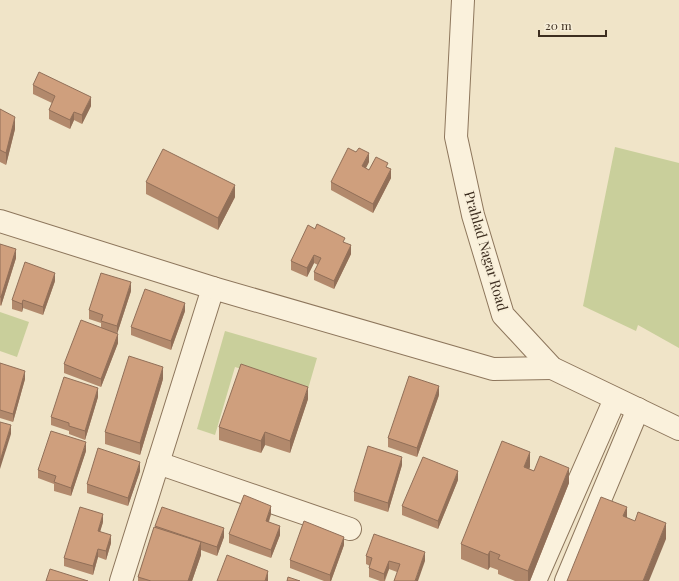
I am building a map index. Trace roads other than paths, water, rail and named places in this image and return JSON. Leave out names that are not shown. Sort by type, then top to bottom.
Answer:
[{"type":"street","name":"Prahlad Nagar Road","points":[[463,0],[456,137],[473,215],[503,315],[552,368],[679,429]]},
{"type":"street","points":[[0,222],[213,288],[493,369],[552,368]]},
{"type":"street","points":[[121,581],[213,288]]},
{"type":"street","points":[[535,581],[615,399]]},
{"type":"street","points":[[566,581],[638,409]]},
{"type":"street","points":[[158,463],[350,530]]},
{"type":"street","points":[[578,484],[602,495]]}]
